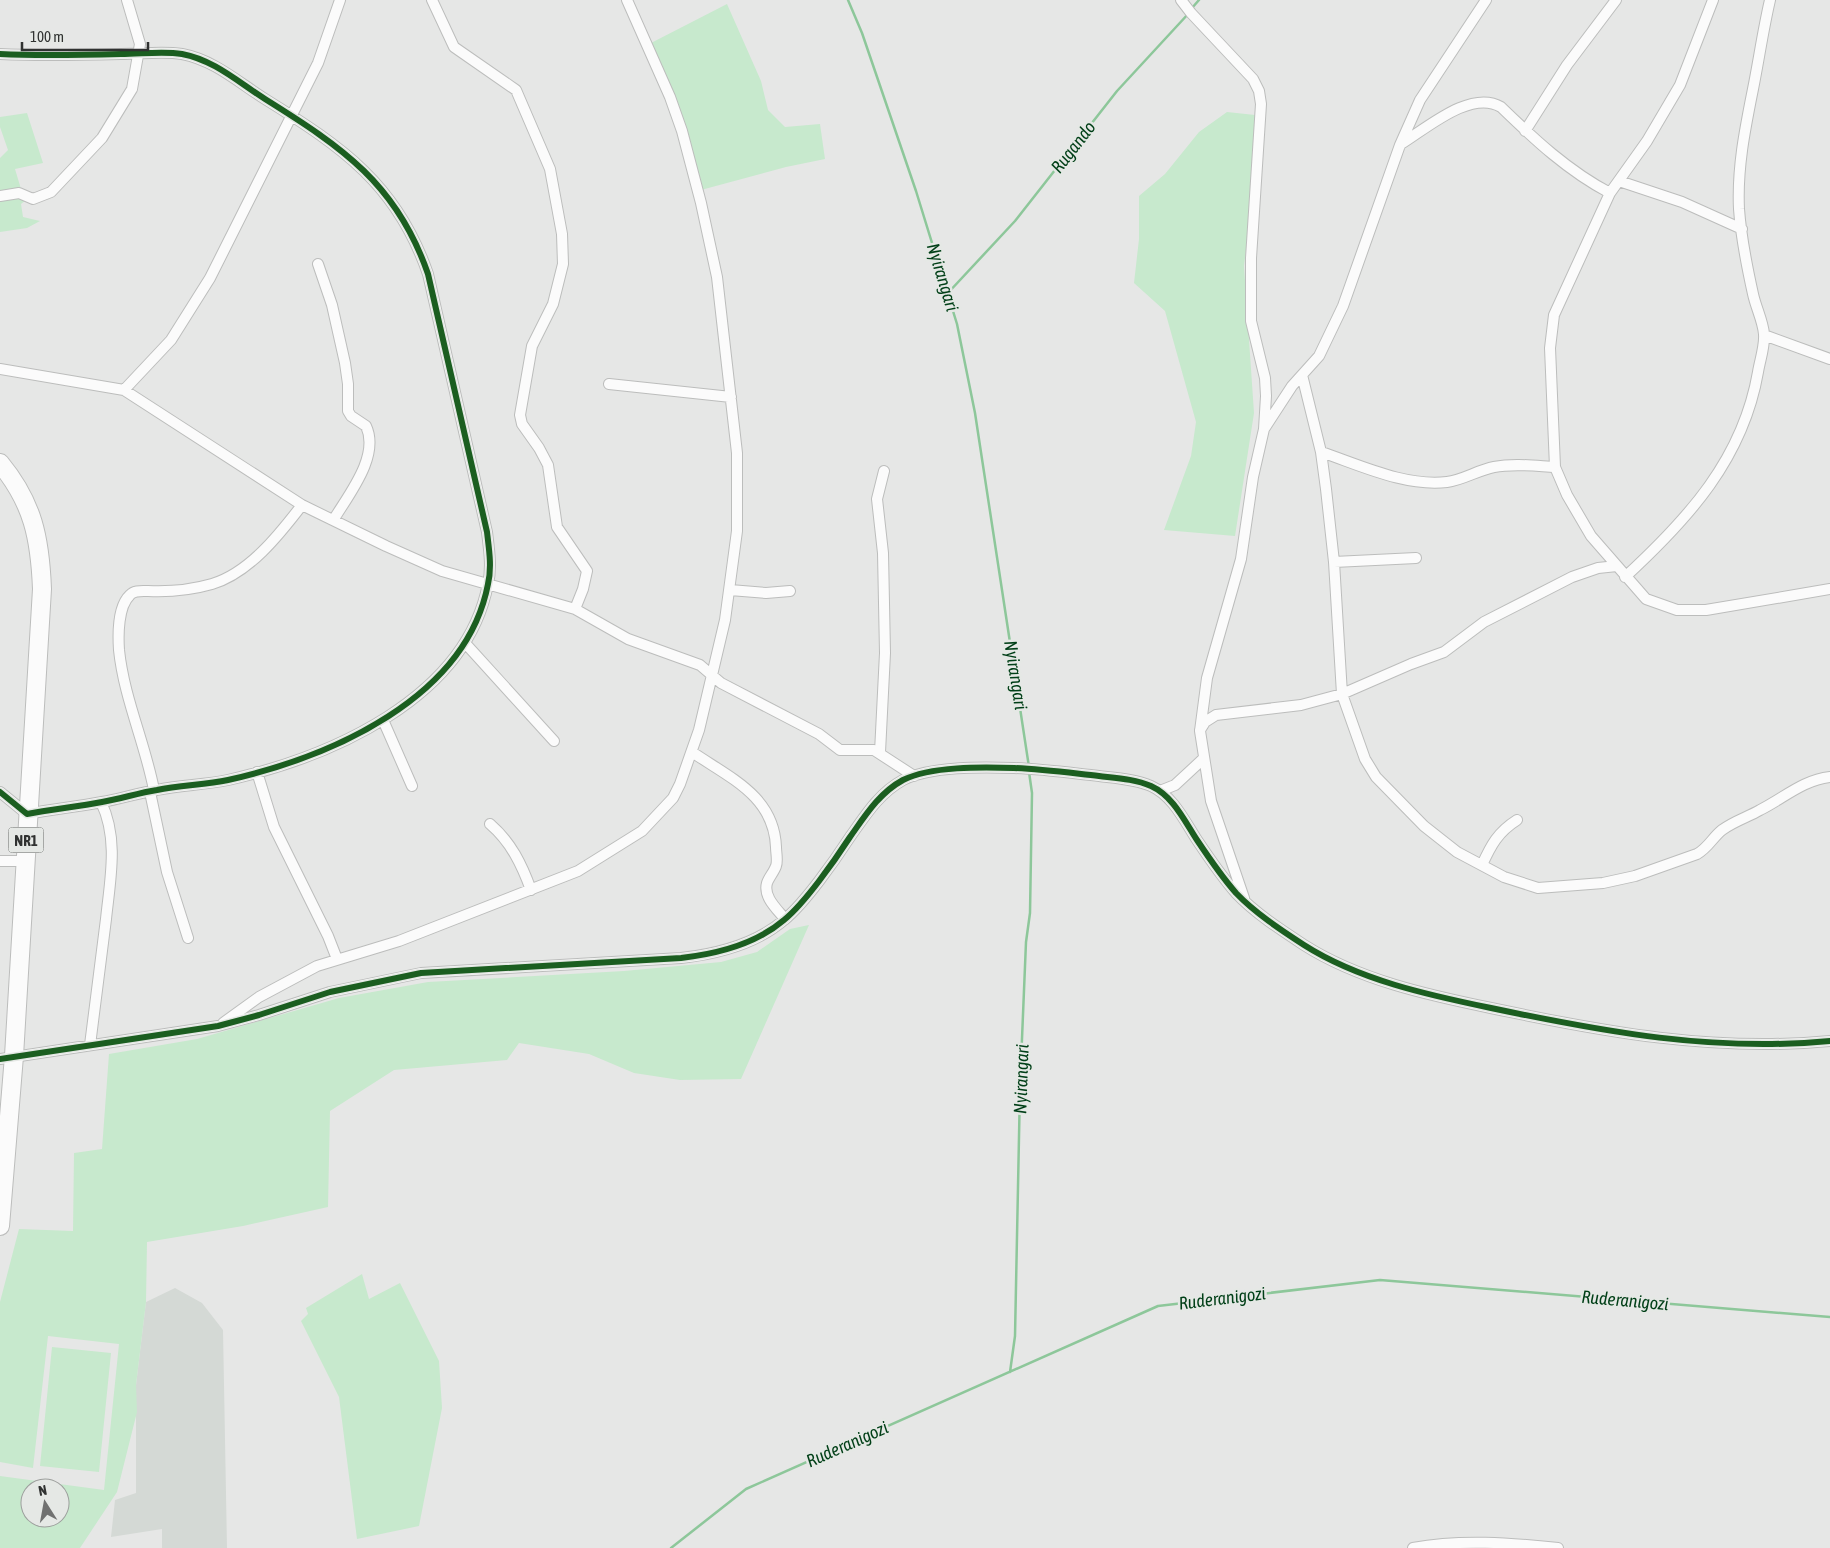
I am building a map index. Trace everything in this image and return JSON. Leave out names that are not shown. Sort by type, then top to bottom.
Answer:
[{"type":"highway","name":"NR1","points":[[0,464],[10,475],[29,509],[39,542],[41,563],[41,618],[27,814],[26,861],[7,1058],[0,1226]]},
{"type":"street","points":[[0,196],[19,193],[33,199],[51,192],[110,127],[132,89],[139,54],[140,44],[136,25],[127,0]]},
{"type":"street","points":[[124,390],[166,346],[193,308],[320,57],[340,0]]},
{"type":"street","points":[[432,0],[454,46],[516,90],[550,168],[562,234],[563,264],[553,304],[532,346],[522,394],[520,415],[522,424],[539,448],[548,465],[556,527],[587,571],[583,589],[575,609]]},
{"type":"street","points":[[218,1026],[284,982],[337,959],[399,941],[578,872],[642,831],[673,798],[692,752],[714,676],[730,590],[737,531],[738,483],[731,397],[717,277],[692,165],[670,97],[627,0]]},
{"type":"street","points":[[1181,0],[1190,14],[1253,80],[1259,91],[1261,104],[1251,258],[1251,321],[1265,378],[1264,429],[1253,476],[1241,559],[1207,678],[1200,731],[1203,759],[1212,801],[1246,903]]},
{"type":"street","points":[[1264,429],[1292,386],[1317,360],[1343,306],[1400,145],[1420,100],[1486,0]]},
{"type":"street","points":[[1525,130],[1567,65],[1616,0]]},
{"type":"street","points":[[1713,0],[1680,84],[1647,142],[1610,193],[1554,315],[1550,348],[1555,467],[1567,495],[1591,536],[1646,599],[1677,610],[1706,610],[1830,589]]},
{"type":"street","points":[[1625,577],[1686,516],[1729,458],[1744,427],[1754,394],[1764,335],[1753,295],[1742,229],[1739,178],[1744,126],[1770,0]]},
{"type":"street","points":[[0,54],[179,54],[206,62],[225,71],[324,136],[374,182],[387,196],[420,252],[434,292],[487,532],[490,557],[488,584],[482,609],[465,643],[452,662],[402,707],[383,720],[325,750],[257,772],[220,781],[152,791],[27,814],[0,792]]},
{"type":"street","points":[[1400,145],[1469,103],[1492,101],[1586,180],[1610,193]]},
{"type":"street","points":[[1619,182],[1682,202],[1742,229]]},
{"type":"street","points":[[318,264],[332,305],[345,363],[348,384],[348,412],[366,426],[370,443],[355,484],[334,519]]},
{"type":"street","points":[[1764,335],[1829,356]]},
{"type":"street","points":[[0,368],[124,390],[302,505],[442,571],[575,609],[628,638],[690,660],[708,670],[738,692],[819,734],[840,750],[869,748],[880,752],[914,776]]},
{"type":"street","points":[[1302,375],[1321,452],[1334,562],[1342,694],[1365,759],[1376,777],[1424,826],[1457,852],[1504,877],[1538,888],[1603,883],[1635,876],[1697,854],[1723,830],[1738,820],[1760,810],[1812,780],[1830,777]]},
{"type":"street","points":[[609,384],[731,397]]},
{"type":"street","points":[[1321,452],[1400,478],[1425,482],[1447,482],[1494,467],[1555,467]]},
{"type":"street","points":[[880,752],[885,653],[883,553],[878,499],[884,471]]},
{"type":"street","points":[[188,938],[167,872],[152,791],[128,697],[119,649],[120,626],[127,598],[133,592],[182,591],[198,588],[233,575],[285,528],[302,505]]},
{"type":"street","points":[[1334,562],[1416,558]]},
{"type":"street","points":[[1200,731],[1205,722],[1216,715],[1301,705],[1342,694],[1444,652],[1484,622],[1572,577],[1598,568],[1617,566]]},
{"type":"street","points":[[730,590],[766,593],[790,591]]},
{"type":"street","points":[[465,643],[554,741]]},
{"type":"street","points":[[383,720],[412,786]]},
{"type":"street","points":[[692,752],[744,787],[762,803],[771,819],[776,836],[777,866],[767,882],[767,892],[785,919]]},
{"type":"street","points":[[1160,792],[1175,785],[1203,759]]},
{"type":"street","points":[[7,1058],[218,1026],[330,992],[421,973],[700,956],[746,942],[785,919],[882,795],[914,776],[930,772],[986,768],[1046,770],[1137,781],[1160,792],[1172,801],[1219,870],[1246,903],[1322,956],[1378,978],[1438,997],[1555,1021],[1668,1040],[1708,1044],[1766,1045],[1830,1041]]},
{"type":"street","points":[[257,772],[274,827],[328,936],[337,959]]},
{"type":"street","points":[[90,1045],[103,946],[111,857],[110,827],[100,802]]},
{"type":"street","points":[[1482,865],[1493,840],[1503,829],[1517,820]]},
{"type":"street","points":[[490,824],[516,856],[531,890]]},
{"type":"street","points":[[0,861],[26,861]]},
{"type":"street","points":[[1413,1548],[1439,1543],[1510,1543],[1558,1548]]},
{"type":"shaded area","points":[[175,1288],[202,1303],[223,1330],[227,1548],[162,1548],[162,1529],[111,1537],[115,1500],[136,1493],[136,1385],[146,1302]]},
{"type":"green space","points":[[727,4],[761,81],[768,110],[785,127],[820,124],[825,159],[786,167],[701,190],[651,43]]},
{"type":"green space","points":[[1227,112],[1255,115],[1255,179],[1244,266],[1254,413],[1235,536],[1164,530],[1191,456],[1196,422],[1165,311],[1134,283],[1139,239],[1139,196],[1165,174],[1199,132]]},
{"type":"green space","points":[[27,113],[43,163],[15,169],[21,189],[0,192],[0,158],[8,150],[0,127],[0,117]]},
{"type":"green space","points":[[12,195],[26,200],[21,204],[23,217],[40,221],[27,228],[0,232],[0,199]]},
{"type":"green space","points":[[809,925],[741,1079],[680,1080],[634,1073],[589,1054],[519,1043],[507,1060],[394,1070],[330,1111],[328,1207],[243,1226],[147,1242],[146,1302],[136,1385],[137,1412],[117,1492],[80,1548],[0,1548],[0,1476],[20,1479],[20,1528],[70,1528],[70,1485],[104,1490],[119,1344],[48,1336],[33,1468],[0,1462],[0,1302],[19,1229],[73,1231],[74,1153],[102,1149],[109,1054],[197,1039],[339,998],[428,982],[624,971],[721,962],[757,952],[790,929]]},
{"type":"green space","points":[[362,1274],[369,1299],[400,1283],[439,1361],[442,1408],[419,1526],[357,1539],[339,1397],[301,1321],[308,1314],[306,1308]]},
{"type":"green space","points":[[52,1347],[111,1353],[99,1472],[40,1466]]},
{"type":"waterway","name":"Nyirangari","points":[[848,0],[862,33],[916,191],[957,324],[975,413],[1029,767]]},
{"type":"waterway","name":"Rugando","points":[[1192,8],[1199,0]]},
{"type":"waterway","name":"Rugando","points":[[947,294],[1015,221],[1117,91],[1189,13]]},
{"type":"waterway","name":"Nyirangari","points":[[1010,1372],[1015,1336],[1020,1087],[1026,942],[1030,913],[1032,793],[1029,772]]},
{"type":"waterway","name":"Ruderanigozi","points":[[671,1548],[746,1489],[1158,1306],[1380,1280],[1830,1317]]},
{"type":"cycle path","points":[[0,54],[167,53],[194,57],[225,72],[319,134],[364,171],[400,215],[415,243],[428,274],[487,532],[490,565],[488,584],[475,624],[452,660],[423,690],[388,716],[349,738],[309,756],[268,770],[228,780],[166,788],[93,804],[27,814],[0,792]]},
{"type":"cycle path","points":[[0,1059],[218,1026],[330,992],[421,973],[681,958],[722,951],[749,942],[784,920],[819,881],[873,806],[894,785],[914,775],[928,772],[957,768],[987,767],[1035,769],[1112,777],[1132,780],[1159,790],[1172,802],[1221,874],[1236,893],[1251,907],[1268,921],[1325,957],[1348,968],[1394,985],[1443,998],[1533,1017],[1659,1038],[1744,1044],[1830,1041]]}]
